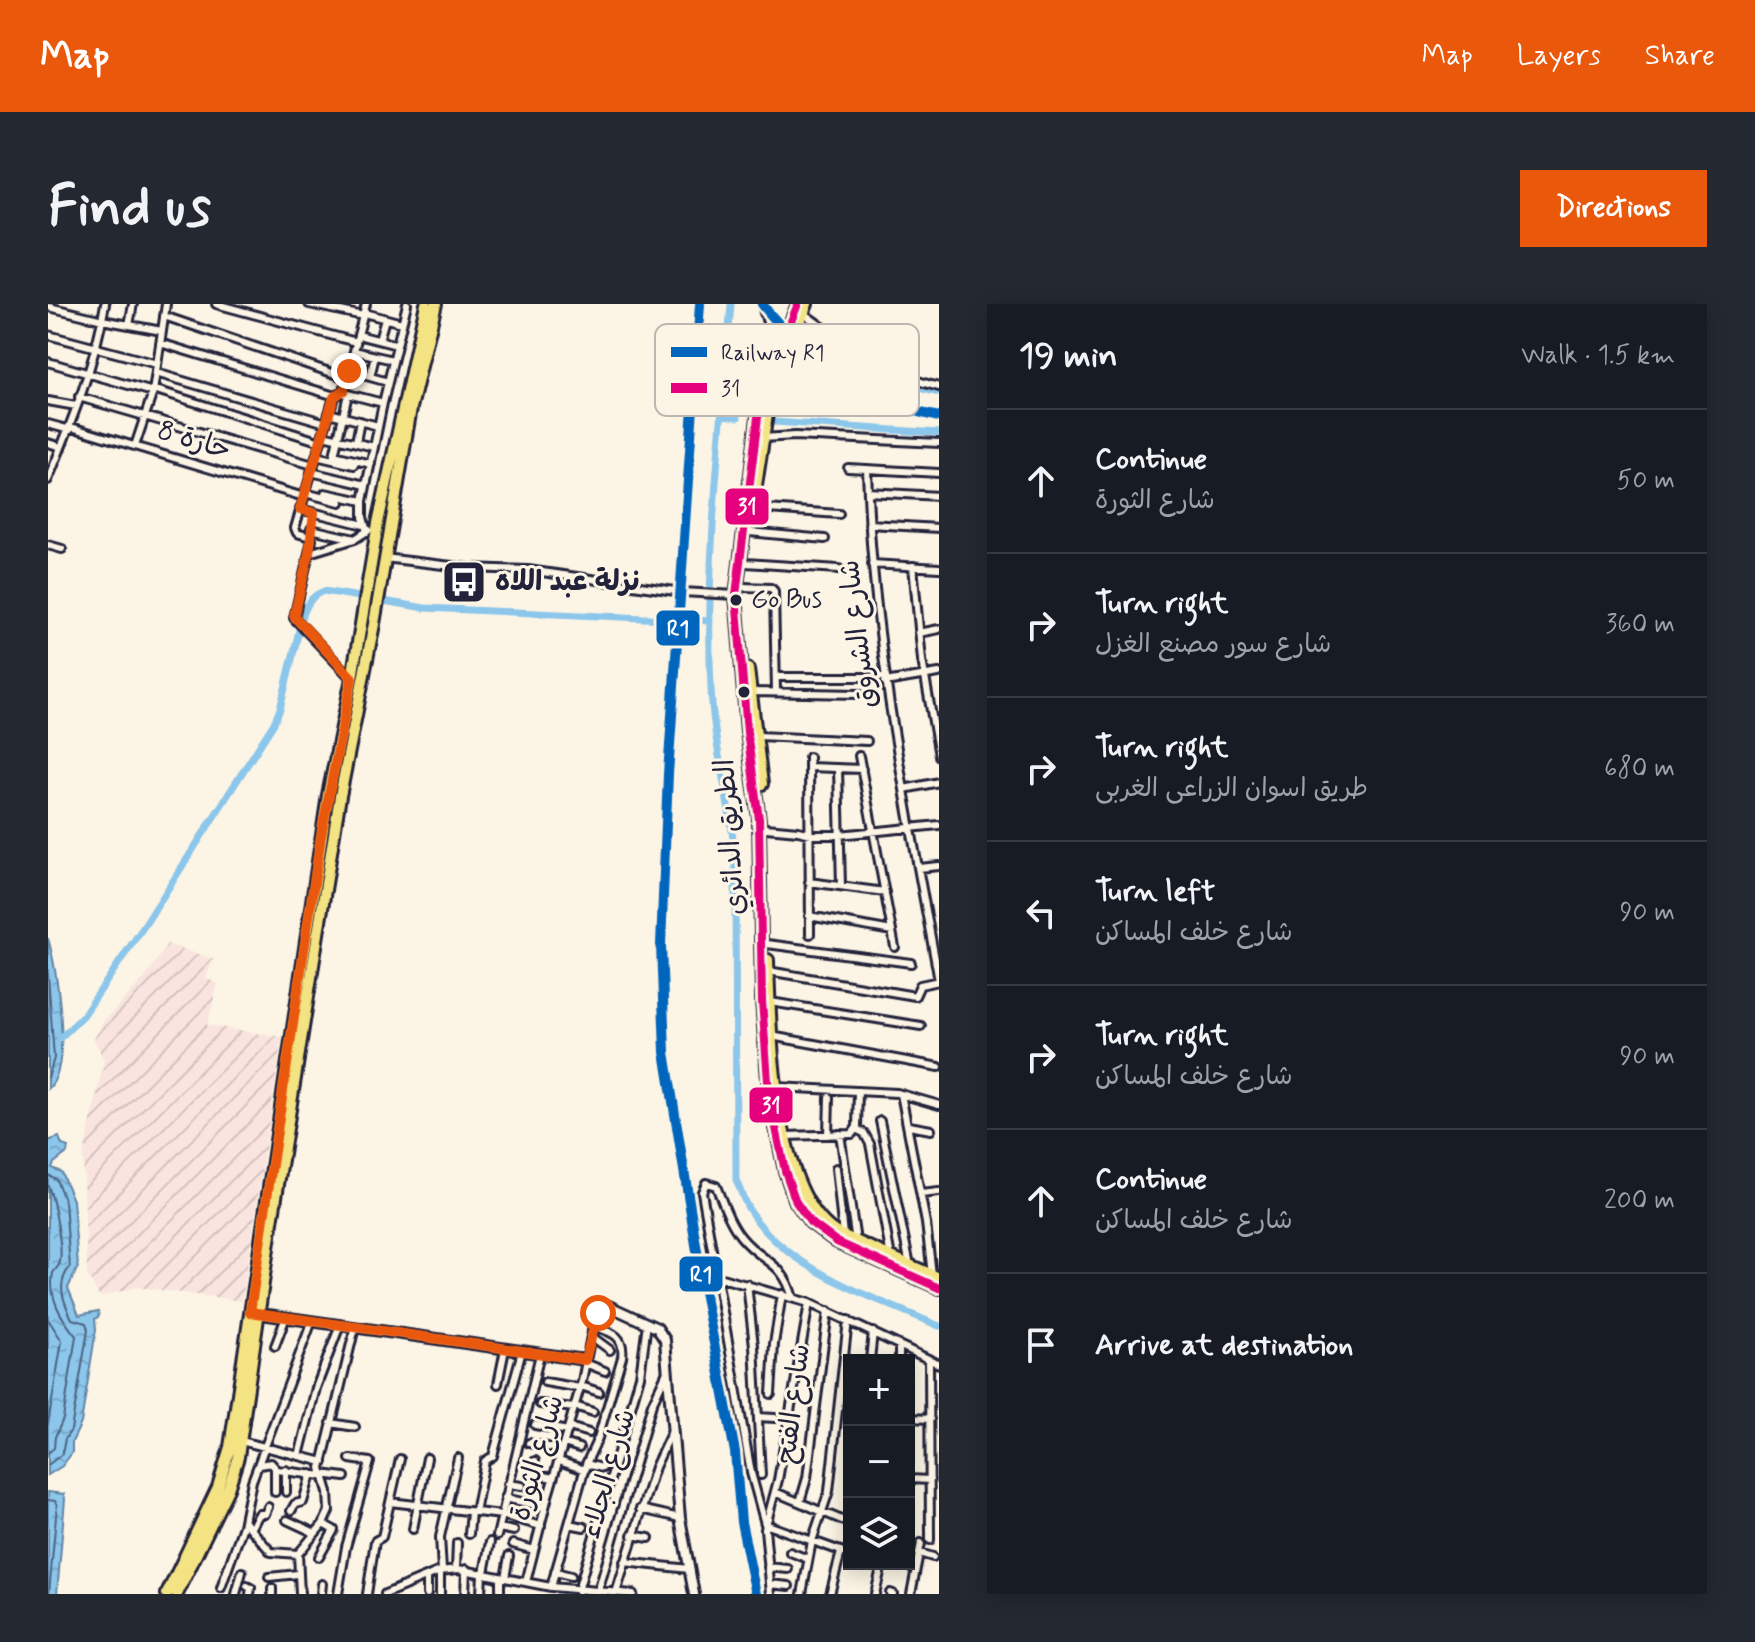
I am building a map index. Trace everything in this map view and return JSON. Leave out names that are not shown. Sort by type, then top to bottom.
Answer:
[{"type":"main road","points":[[334,796],[374,624],[378,523],[426,304]]},
{"type":"main road","points":[[177,1594],[241,1441],[276,1167],[352,678],[362,622],[384,558],[414,393],[436,304]]},
{"type":"main road","points":[[763,304],[768,324]]},
{"type":"main road","name":"الطريق الدائري","points":[[758,416],[734,592],[766,828],[771,1036],[776,1087],[786,1136],[802,1192],[810,1208],[827,1227],[936,1276]]},
{"type":"main road","name":"الطريق الدائري","points":[[751,722],[751,692],[743,628],[734,592],[745,563],[766,416]]},
{"type":"main road","name":"الطريق الدائري","points":[[755,739],[765,1064],[774,1124],[793,1194],[805,1216],[822,1234],[939,1288]]},
{"type":"main road","points":[[167,1594],[229,1472],[255,1313]]},
{"type":"street","points":[[48,480],[70,428],[96,347],[105,304]]},
{"type":"street","points":[[129,325],[133,304]]},
{"type":"street","points":[[135,446],[153,391],[166,304]]},
{"type":"street","points":[[216,304],[397,345]]},
{"type":"street","points":[[309,304],[402,323]]},
{"type":"street","points":[[355,539],[299,534],[295,530],[329,413],[341,394],[348,374],[366,304]]},
{"type":"street","points":[[366,529],[363,501],[404,305]]},
{"type":"street","points":[[49,307],[162,331]]},
{"type":"street","points":[[802,307],[825,324]]},
{"type":"street","points":[[164,316],[348,374],[388,382]]},
{"type":"street","points":[[379,340],[385,319]]},
{"type":"street","points":[[48,335],[157,364]]},
{"type":"street","points":[[160,343],[383,403]]},
{"type":"street","points":[[354,351],[393,360]]},
{"type":"street","points":[[370,377],[375,356]]},
{"type":"street","points":[[48,362],[322,438],[338,438],[374,447]]},
{"type":"street","points":[[156,373],[326,423]]},
{"type":"street","points":[[919,381],[939,387]]},
{"type":"street","points":[[334,458],[343,417],[341,394]]},
{"type":"street","points":[[79,397],[366,485]]},
{"type":"street","points":[[48,401],[76,406]]},
{"type":"street","points":[[329,413],[378,426]]},
{"type":"street","points":[[356,442],[360,421]]},
{"type":"street","name":"حارة 8","points":[[48,424],[304,495],[363,501]]},
{"type":"street","points":[[762,438],[788,436],[939,443]]},
{"type":"street","points":[[48,443],[61,447]]},
{"type":"street","points":[[316,456],[371,464]]},
{"type":"street","points":[[351,481],[355,463]]},
{"type":"street","points":[[848,468],[939,473]]},
{"type":"street","name":"شارع الشروق","points":[[867,469],[872,564],[884,680],[939,981]]},
{"type":"street","points":[[324,495],[329,476]]},
{"type":"street","points":[[868,492],[939,496]]},
{"type":"street","points":[[336,518],[341,499]]},
{"type":"street","points":[[752,508],[839,514]]},
{"type":"street","points":[[300,509],[366,529]]},
{"type":"street","points":[[314,513],[309,553],[294,612],[299,624],[352,678]]},
{"type":"street","points":[[309,553],[355,539],[378,523]]},
{"type":"street","points":[[869,524],[939,528]]},
{"type":"street","points":[[749,532],[825,539]]},
{"type":"street","points":[[48,545],[62,549]]},
{"type":"street","points":[[384,558],[469,568],[528,570],[694,593],[771,588],[774,591],[776,692]]},
{"type":"street","points":[[745,563],[839,569]]},
{"type":"street","points":[[872,564],[939,568]]},
{"type":"street","points":[[913,566],[924,675],[935,714],[939,756]]},
{"type":"street","points":[[919,633],[939,629]]},
{"type":"street","points":[[776,677],[884,680],[939,673]]},
{"type":"street","points":[[751,692],[859,694]]},
{"type":"street","points":[[755,739],[867,741]]},
{"type":"street","points":[[859,756],[895,947]]},
{"type":"street","points":[[809,757],[810,934]]},
{"type":"street","points":[[809,767],[862,769]]},
{"type":"street","points":[[838,768],[841,886]]},
{"type":"street","points":[[904,789],[939,782]]},
{"type":"street","points":[[766,828],[839,835],[939,825]]},
{"type":"street","points":[[919,868],[939,866]]},
{"type":"street","points":[[809,882],[885,892]]},
{"type":"street","points":[[809,916],[892,931]]},
{"type":"street","points":[[767,944],[911,963]]},
{"type":"street","points":[[768,971],[915,996],[920,985],[939,981]]},
{"type":"street","points":[[769,1001],[921,1026]]},
{"type":"street","points":[[771,1036],[939,1067]]},
{"type":"street","points":[[776,1087],[901,1094],[939,1105]]},
{"type":"street","points":[[786,1136],[852,1134],[856,1129],[858,1091]]},
{"type":"street","points":[[901,1094],[936,1276]]},
{"type":"street","points":[[828,1135],[829,1097]]},
{"type":"street","points":[[880,1121],[910,1265]]},
{"type":"street","points":[[909,1126],[931,1130]]},
{"type":"street","points":[[856,1129],[864,1133],[870,1144],[891,1257]]},
{"type":"street","points":[[840,1134],[856,1241]]},
{"type":"street","points":[[836,1168],[843,1235]]},
{"type":"street","points":[[771,1594],[765,1524],[751,1473],[702,1192],[706,1183],[716,1186],[734,1228],[748,1245],[783,1272],[793,1298]]},
{"type":"street","points":[[921,1194],[939,1192]]},
{"type":"street","points":[[927,1230],[939,1230]]},
{"type":"street","points":[[718,1277],[809,1303],[939,1364]]},
{"type":"street","points":[[747,1284],[754,1346],[761,1475]]},
{"type":"street","points":[[771,1394],[774,1344],[782,1294]]},
{"type":"street","points":[[765,1524],[778,1480],[809,1303]]},
{"type":"street","points":[[609,1306],[657,1328],[665,1340],[680,1518],[694,1594]]},
{"type":"street","name":"شارع الثورة","points":[[528,1594],[527,1582],[534,1550],[581,1387],[593,1326],[600,1311],[609,1306]]},
{"type":"street","name":"شارع الفتح","points":[[800,1502],[807,1478],[828,1311]]},
{"type":"street","points":[[255,1313],[585,1361],[605,1371]]},
{"type":"street","points":[[275,1346],[286,1317]]},
{"type":"street","points":[[802,1594],[812,1541],[830,1484],[848,1320]]},
{"type":"street","points":[[213,1582],[222,1586],[244,1521],[250,1488],[312,1321]]},
{"type":"street","points":[[578,1591],[640,1376],[647,1323]]},
{"type":"street","points":[[299,1456],[316,1388],[340,1325]]},
{"type":"street","points":[[547,1589],[602,1425],[623,1346],[618,1337],[593,1326]]},
{"type":"street","points":[[300,1594],[298,1554],[323,1524],[329,1511],[329,1498],[322,1475],[323,1462],[355,1327]]},
{"type":"street","points":[[871,1354],[873,1332]]},
{"type":"street","points":[[591,1336],[610,1350]]},
{"type":"street","points":[[899,1345],[899,1354]]},
{"type":"street","points":[[498,1384],[505,1349]]},
{"type":"street","points":[[469,1534],[485,1461],[493,1456],[522,1351]]},
{"type":"street","points":[[497,1536],[540,1354]]},
{"type":"street","points":[[929,1360],[930,1540]]},
{"type":"street","name":"شارع الجلاء","points":[[593,1592],[652,1404],[668,1371]]},
{"type":"street","points":[[545,1382],[599,1392]]},
{"type":"street","points":[[540,1404],[593,1412]]},
{"type":"street","points":[[758,1417],[775,1418]]},
{"type":"street","points":[[915,1418],[930,1419]]},
{"type":"street","points":[[331,1423],[355,1427]]},
{"type":"street","points":[[535,1425],[589,1433]]},
{"type":"street","points":[[616,1593],[640,1509],[671,1433]]},
{"type":"street","points":[[241,1441],[323,1462]]},
{"type":"street","points":[[529,1443],[579,1448]]},
{"type":"street","points":[[413,1529],[427,1458]]},
{"type":"street","points":[[440,1594],[440,1543],[458,1458]]},
{"type":"street","points":[[338,1594],[346,1547],[370,1462],[350,1459]]},
{"type":"street","points":[[367,1594],[375,1541],[382,1537],[400,1459]]},
{"type":"street","points":[[535,1461],[534,1474],[553,1478]]},
{"type":"street","points":[[559,1461],[602,1468]]},
{"type":"street","points":[[259,1465],[271,1463],[275,1469],[275,1492]]},
{"type":"street","points":[[275,1469],[345,1477]]},
{"type":"street","points":[[286,1470],[286,1492]]},
{"type":"street","points":[[751,1473],[778,1480]]},
{"type":"street","points":[[291,1511],[295,1504],[303,1502],[311,1474]]},
{"type":"street","points":[[915,1479],[930,1480]]},
{"type":"street","points":[[508,1484],[522,1486]]},
{"type":"street","points":[[775,1492],[843,1520]]},
{"type":"street","points":[[538,1494],[548,1496]]},
{"type":"street","points":[[505,1498],[545,1507]]},
{"type":"street","points":[[390,1502],[502,1515],[541,1526]]},
{"type":"street","points":[[251,1529],[259,1514],[265,1514],[268,1507]]},
{"type":"street","points":[[640,1509],[680,1518]]},
{"type":"street","points":[[287,1520],[315,1533]]},
{"type":"street","points":[[244,1521],[271,1552],[298,1554]]},
{"type":"street","points":[[319,1557],[334,1530],[323,1524]]},
{"type":"street","points":[[569,1524],[584,1527]]},
{"type":"street","points":[[765,1524],[843,1552]]},
{"type":"street","points":[[499,1528],[514,1531]]},
{"type":"street","points":[[632,1535],[649,1538]]},
{"type":"street","points":[[481,1594],[490,1542]]},
{"type":"street","points":[[456,1569],[457,1543]]},
{"type":"street","points":[[513,1544],[534,1550]]},
{"type":"street","points":[[915,1547],[933,1557]]},
{"type":"street","points":[[911,1594],[920,1548]]},
{"type":"street","points":[[790,1552],[808,1559]]},
{"type":"street","points":[[500,1594],[509,1556]]},
{"type":"street","points":[[830,1594],[843,1558]]},
{"type":"street","points":[[558,1561],[568,1564]]},
{"type":"street","points":[[624,1562],[689,1569]]},
{"type":"street","points":[[768,1567],[788,1569]]},
{"type":"street","points":[[385,1594],[405,1591],[427,1577],[456,1569],[567,1592],[633,1594]]},
{"type":"street","points":[[465,1594],[466,1569]]},
{"type":"street","points":[[875,1594],[881,1570]]},
{"type":"street","points":[[236,1594],[242,1572]]},
{"type":"street","points":[[555,1572],[571,1576]]},
{"type":"street","points":[[269,1577],[298,1574]]},
{"type":"street","points":[[427,1577],[427,1594]]},
{"type":"street","points":[[321,1594],[322,1584]]},
{"type":"street","points":[[770,1584],[789,1586]]},
{"type":"shaded area","points":[[167,944],[213,959],[206,978],[218,984],[207,1025],[282,1037],[242,1301],[137,1287],[100,1297],[87,1276],[83,1157],[104,1060],[94,1039],[103,1022],[147,975]]},
{"type":"water","points":[[48,938],[59,994],[61,1040],[56,1078],[48,1089]]},
{"type":"water","points":[[59,1137],[62,1145],[68,1147],[67,1153],[52,1168],[61,1172],[73,1200],[78,1267],[68,1288],[79,1315],[98,1311],[99,1316],[95,1319],[96,1330],[81,1423],[72,1442],[72,1453],[62,1466],[48,1475],[48,1141]]},
{"type":"water","points":[[48,1492],[64,1494],[65,1499],[57,1594],[48,1594]]},
{"type":"waterway","points":[[729,324],[731,304]]},
{"type":"waterway","points":[[919,388],[939,393]]},
{"type":"waterway","points":[[722,416],[710,592],[710,640],[712,709],[735,857],[736,1180],[748,1208],[764,1230],[785,1249],[834,1280],[939,1326]]},
{"type":"waterway","points":[[730,416],[738,417]]},
{"type":"waterway","points":[[774,422],[939,433]]},
{"type":"waterway","points":[[60,1038],[83,1016],[274,723],[302,618],[307,605],[316,595],[324,591],[425,608],[710,621]]},
{"type":"railway","points":[[762,304],[779,324]]},
{"type":"railway","points":[[919,412],[939,417]]},
{"type":"rail line","name":"R1","points":[[699,324],[700,304]]},
{"type":"rail line","name":"R1","points":[[762,304],[779,324]]},
{"type":"rail line","name":"R1","points":[[919,412],[939,417]]},
{"type":"rail line","name":"R1","points":[[692,416],[668,774],[661,945],[665,1052],[701,1276],[735,1452],[741,1522],[756,1594]]},
{"type":"transit line","name":"31","points":[[790,324],[798,304]]},
{"type":"transit line","name":"31","points":[[758,416],[736,595],[747,732],[759,819],[762,1001],[769,1094],[785,1171],[796,1202],[810,1222],[837,1242],[939,1288]]},
{"type":"place","name":"نزلة عبد اللاه","points":[[464,582]]},
{"type":"place","name":"Go Bus","points":[[736,600]]},
{"type":"route","points":[[349,371],[344,390],[334,397],[300,509],[314,513],[312,540],[294,616],[352,678],[321,836],[250,1312],[585,1360],[598,1313]]}]
